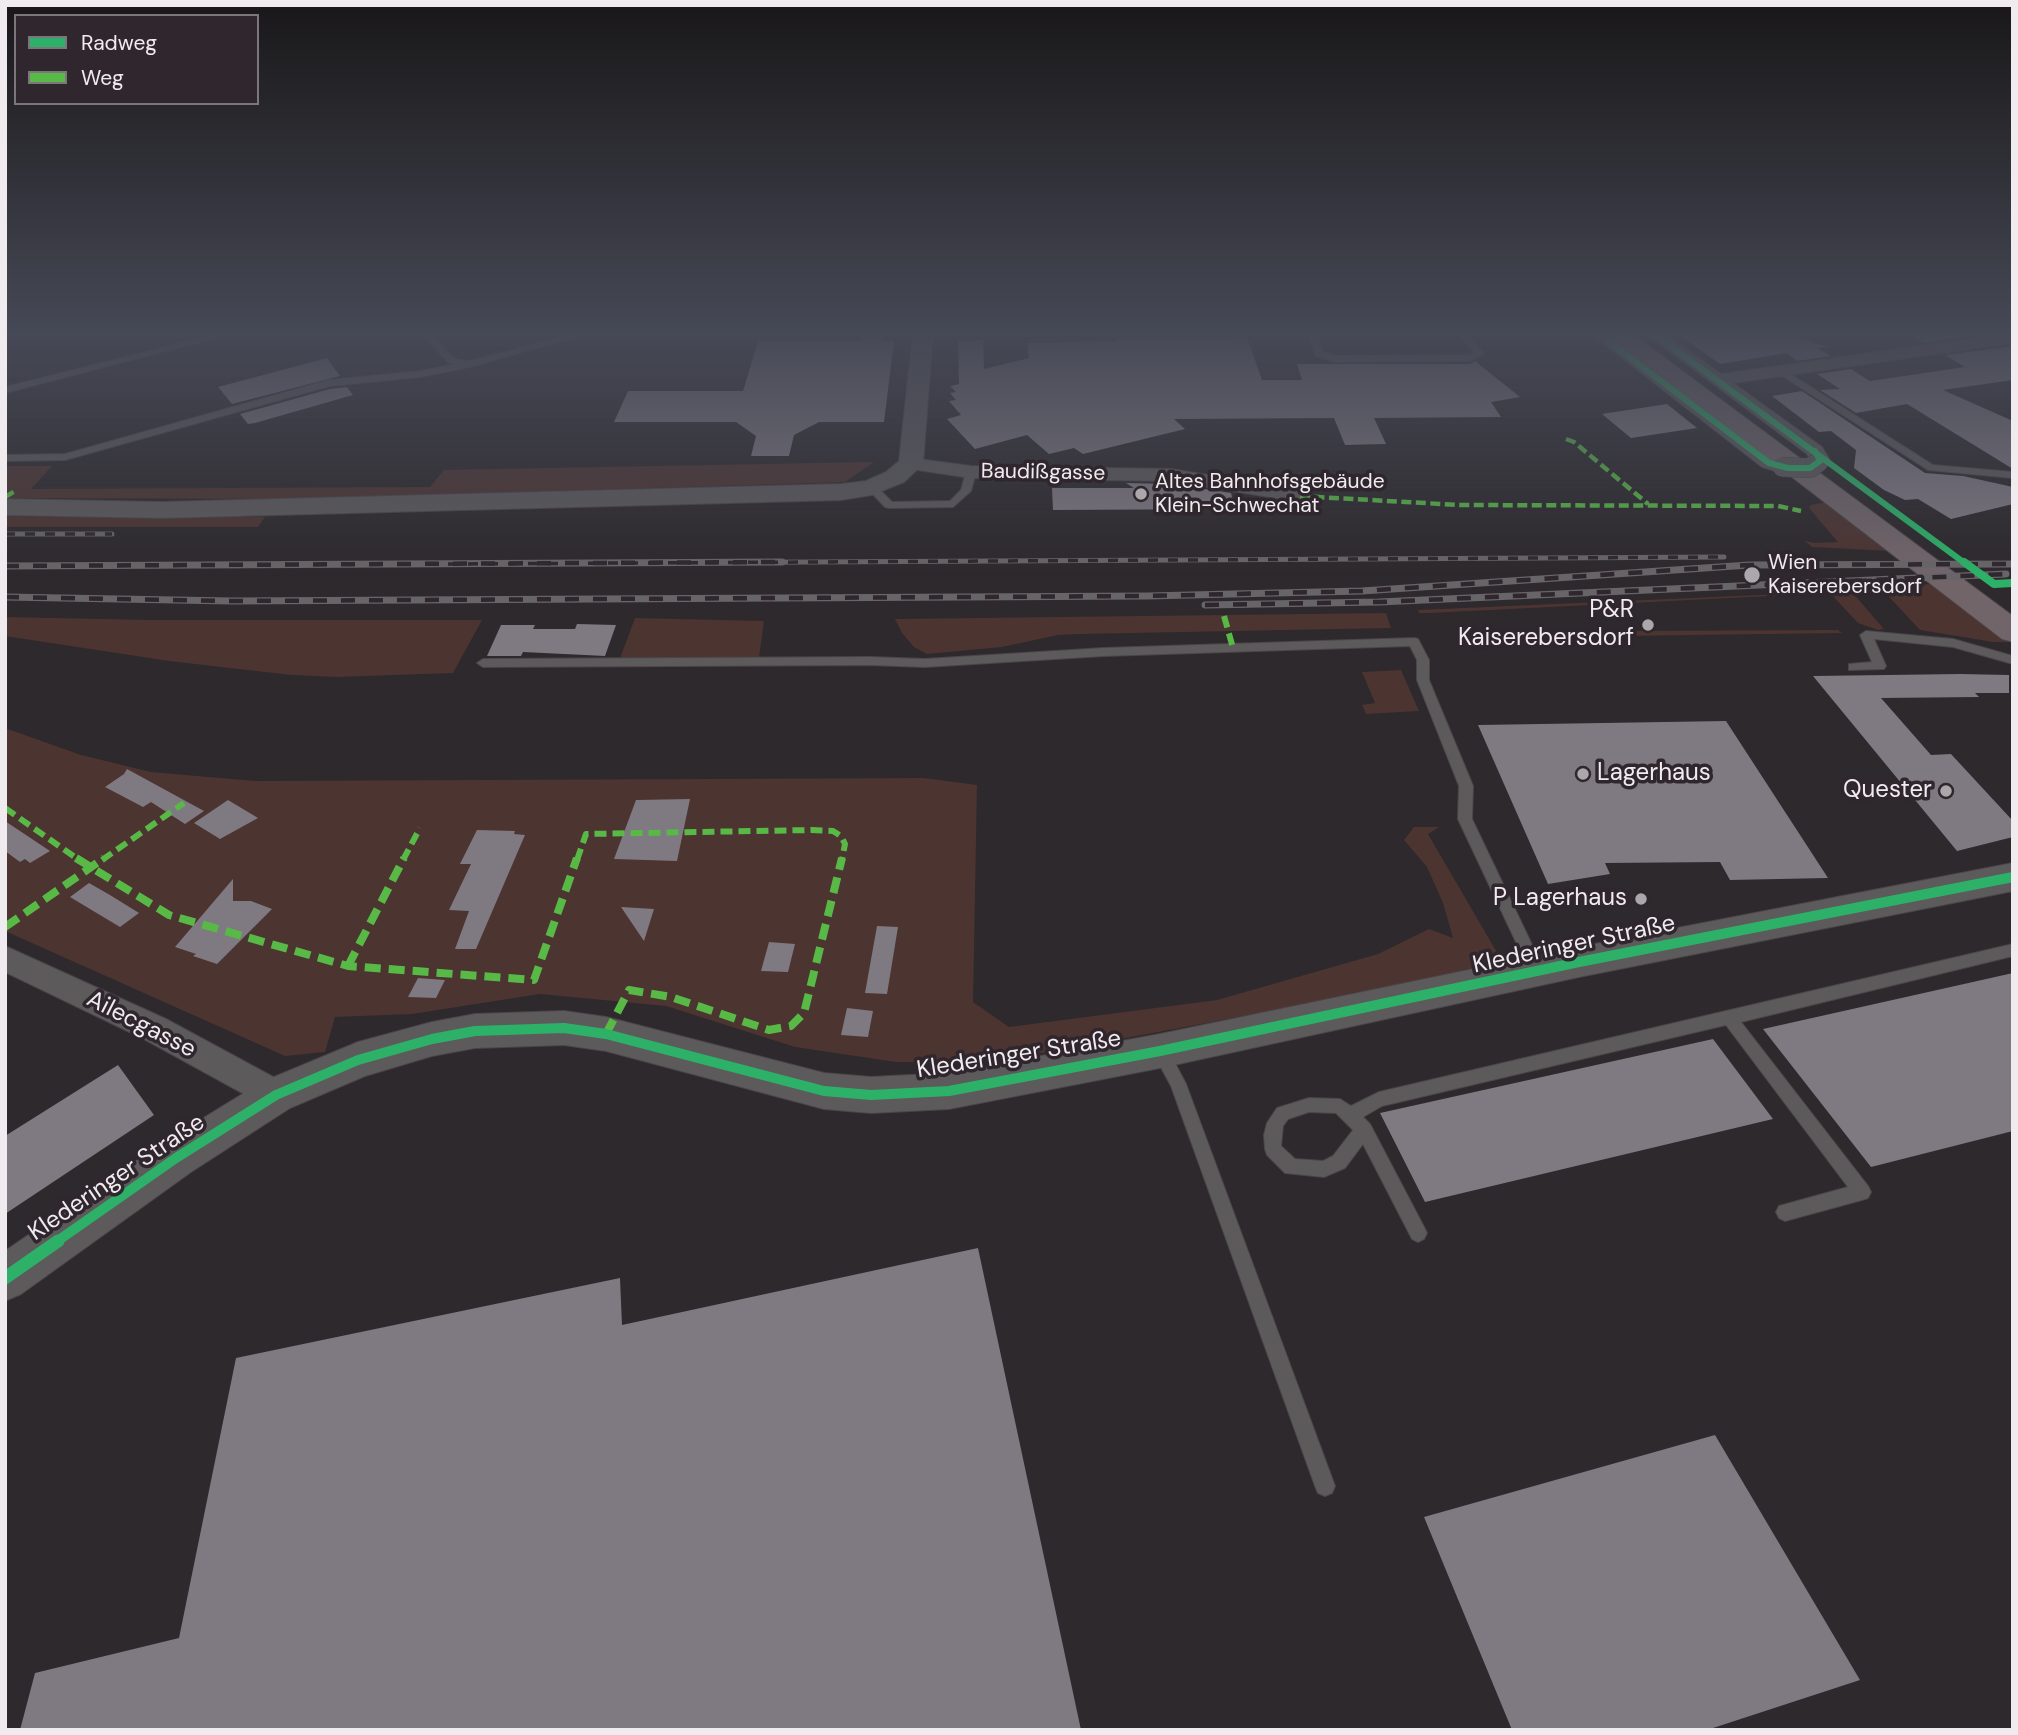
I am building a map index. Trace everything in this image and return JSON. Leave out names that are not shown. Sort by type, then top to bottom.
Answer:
[{"type":"main road","points":[[1724,414],[2013,632]]},
{"type":"main road","points":[[1745,414],[2013,612]]},
{"type":"street","points":[[5,507],[162,510],[841,492],[872,488],[903,470],[911,414]]},
{"type":"street","points":[[1705,414],[1769,463],[1782,467],[1810,468],[1820,461],[1815,451],[1765,414]]},
{"type":"street","name":"Baudißgasse","points":[[903,470],[1171,475],[1300,496]]},
{"type":"street","name":"Klederinger Straße","points":[[5,1278],[176,1158],[275,1095],[328,1071],[387,1050],[475,1031],[535,1027],[606,1034],[824,1091],[871,1095],[949,1091],[1160,1051],[2013,877]]},
{"type":"street","name":"Ailecgasse","points":[[5,958],[155,1029],[275,1095]]},
{"type":"lane","points":[[5,458],[65,457],[219,414]]},
{"type":"lane","points":[[1847,414],[1931,468],[2013,475]]},
{"type":"lane","points":[[872,488],[890,505],[953,504],[966,491],[971,471]]},
{"type":"lane","points":[[1853,667],[1880,666],[1866,635],[1953,643],[2013,660]]},
{"type":"lane","points":[[483,663],[925,663],[1104,652],[1414,642],[1423,660],[1423,680],[1466,786],[1465,819],[1538,972]]},
{"type":"lane","points":[[1350,1115],[1379,1099],[2013,950]]},
{"type":"lane","points":[[1728,1018],[1862,1192],[1785,1212]]},
{"type":"lane","points":[[1160,1051],[1178,1084],[1325,1486]]},
{"type":"lane","points":[[1364,1129],[1339,1162],[1324,1169],[1291,1167],[1273,1149],[1275,1123],[1283,1112],[1308,1105],[1340,1106],[1364,1129],[1418,1233]]},
{"type":"shaded area","points":[[874,462],[845,482],[303,499],[5,498],[5,466],[52,466],[31,489],[430,487],[444,470]]},
{"type":"shaded area","points":[[1827,502],[1891,551],[1812,547],[1805,541],[1838,542],[1809,508],[1811,505]]},
{"type":"shaded area","points":[[5,516],[265,517],[258,527],[5,527]]},
{"type":"shaded area","points":[[1933,584],[2009,642],[1993,642],[1920,630],[1879,586]]},
{"type":"shaded area","points":[[1851,591],[1884,629],[1878,630],[1858,623],[1830,593],[1430,613],[1419,613],[1418,610]]},
{"type":"shaded area","points":[[1386,613],[1391,628],[1058,635],[1002,647],[927,654],[914,647],[895,619]]},
{"type":"shaded area","points":[[5,617],[482,620],[453,673],[337,677],[291,675],[169,661],[5,636]]},
{"type":"shaded area","points":[[635,618],[764,621],[759,658],[619,661]]},
{"type":"shaded area","points":[[1838,630],[1842,633],[1616,634],[1617,631]]},
{"type":"shaded area","points":[[1401,670],[1419,711],[1366,714],[1362,705],[1375,703],[1362,672]]},
{"type":"shaded area","points":[[5,728],[81,755],[151,772],[255,781],[924,778],[977,785],[973,1002],[1009,1027],[1217,1000],[1378,954],[1429,929],[1453,938],[1443,903],[1427,867],[1404,840],[1414,827],[1439,827],[1428,834],[1502,961],[1383,990],[1062,1050],[976,1063],[896,1062],[795,1047],[666,1006],[540,994],[412,1014],[335,1017],[325,1052],[285,1056],[5,931]]},
{"type":"building","points":[[240,414],[287,414],[248,424]]},
{"type":"building","points":[[618,414],[885,414],[884,422],[819,422],[794,435],[789,456],[751,456],[756,436],[736,422],[614,422]]},
{"type":"building","points":[[1499,414],[1501,417],[1374,418],[1386,444],[1345,445],[1334,418],[1174,419],[1185,429],[1083,454],[1074,448],[1049,454],[1027,435],[975,449],[947,419],[961,415]]},
{"type":"building","points":[[1602,414],[1679,414],[1697,428],[1631,438]]},
{"type":"building","points":[[1795,414],[1836,414],[1925,473],[1963,476],[2013,487],[2013,504],[1951,519],[1918,499],[1905,500],[1884,490],[1854,468],[1856,450],[1831,431],[1819,432]]},
{"type":"building","points":[[1923,414],[1997,414],[2013,421],[2013,469]]},
{"type":"building","name":"Altes Bahnhofsgebäude Klein-Schwechat","points":[[1126,483],[1171,484],[1231,493],[1235,509],[1053,510],[1052,488],[1134,488]]},
{"type":"building","points":[[577,624],[616,625],[605,656],[523,652],[521,656],[487,656],[501,625],[535,625],[533,629],[575,629]]},
{"type":"building","points":[[2009,675],[2009,693],[1975,693],[1979,697],[1881,698],[1931,755],[1951,754],[2013,821],[2013,837],[1957,851],[1813,676]]},
{"type":"building","name":"Lagerhaus","points":[[1726,721],[1828,878],[1730,880],[1720,862],[1605,863],[1610,874],[1548,884],[1478,725]]},
{"type":"building","points":[[127,769],[204,811],[185,824],[151,802],[143,807],[105,787]]},
{"type":"building","points":[[690,799],[677,861],[614,859],[636,800]]},
{"type":"building","points":[[228,800],[258,818],[220,839],[194,823]]},
{"type":"building","points":[[5,821],[50,851],[30,863],[25,859],[20,862],[5,851]]},
{"type":"building","points":[[477,830],[515,831],[514,834],[525,835],[476,949],[455,949],[469,911],[449,910],[471,864],[460,864]]},
{"type":"building","points":[[233,879],[233,901],[251,901],[272,909],[217,964],[175,947]]},
{"type":"building","points":[[89,883],[139,913],[120,927],[70,897]]},
{"type":"building","points":[[621,907],[654,909],[644,941]]},
{"type":"building","points":[[877,926],[898,927],[887,994],[865,993]]},
{"type":"building","points":[[769,942],[795,944],[788,972],[761,971]]},
{"type":"building","points":[[2013,973],[2013,1131],[1871,1167],[1763,1029]]},
{"type":"building","points":[[418,978],[445,980],[436,998],[408,997]]},
{"type":"building","points":[[847,1008],[873,1011],[868,1037],[841,1035]]},
{"type":"building","points":[[1713,1039],[1773,1119],[1425,1202],[1380,1113]]},
{"type":"building","points":[[118,1065],[154,1115],[5,1214],[5,1136]]},
{"type":"building","points":[[978,1248],[1081,1730],[20,1730],[35,1673],[179,1638],[236,1358],[620,1278],[622,1325]]},
{"type":"building","points":[[1715,1435],[1860,1680],[1707,1730],[1512,1730],[1424,1517]]},
{"type":"railway","points":[[5,534],[112,534]]},
{"type":"railway","points":[[448,564],[1724,557]]},
{"type":"railway","points":[[5,566],[782,562]]},
{"type":"railway","points":[[5,597],[232,601],[1147,596],[1362,591],[1749,565],[2013,564]]},
{"type":"railway","points":[[1205,605],[1379,602],[2006,574]]},
{"type":"marked path","points":[[1566,439],[1574,442],[1648,504]]},
{"type":"marked path","points":[[5,497],[15,491]]},
{"type":"marked path","points":[[1300,496],[1459,505],[1778,506],[1801,511]]},
{"type":"marked path","points":[[1224,616],[1233,648]]},
{"type":"marked path","points":[[5,927],[184,803]]},
{"type":"marked path","points":[[5,808],[90,868],[169,915],[348,966],[534,980],[586,834],[812,830],[833,831],[841,836],[845,844],[844,851],[804,1013],[791,1026],[769,1030],[671,997],[629,990],[606,1034]]},
{"type":"marked path","points":[[348,966],[420,828]]},
{"type":"cycle path","points":[[1705,414],[1769,463],[1788,468],[1810,468],[1820,461],[1815,451]]},
{"type":"cycle path","points":[[1763,414],[1994,584],[2013,583]]},
{"type":"cycle path","points":[[5,1278],[176,1158],[276,1095],[358,1060],[432,1039],[475,1031],[564,1028],[606,1034],[824,1091],[871,1095],[949,1091],[1160,1051],[1579,962],[2013,877]]},
{"type":"place","name":"Altes Bahnhofsgebäude Klein-Schwechat","points":[[1141,494]]},
{"type":"place","name":"Wien Kaiserebersdorf","points":[[1752,575]]},
{"type":"place","name":"P&R Kaiserebersdorf","points":[[1648,625]]},
{"type":"place","name":"Lagerhaus","points":[[1583,774]]},
{"type":"place","name":"Quester","points":[[1946,791]]},
{"type":"place","name":"P Lagerhaus","points":[[1641,899]]}]
